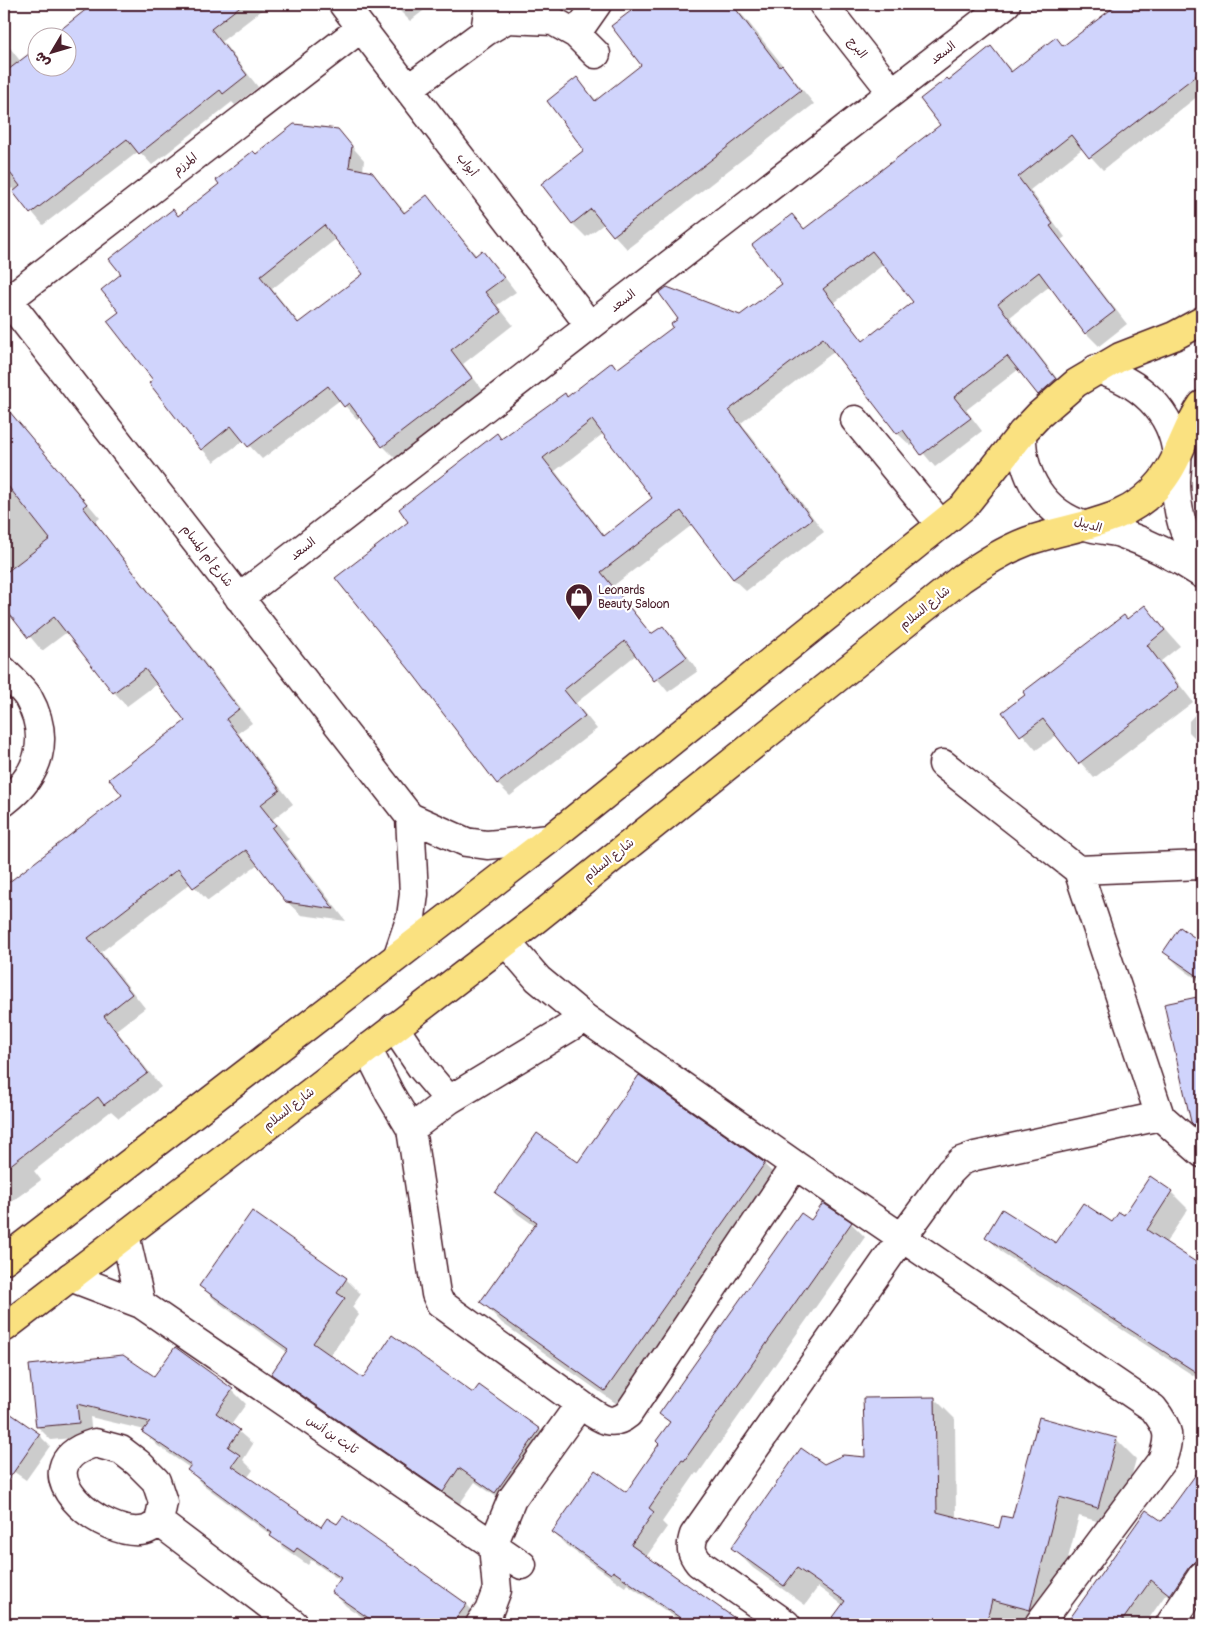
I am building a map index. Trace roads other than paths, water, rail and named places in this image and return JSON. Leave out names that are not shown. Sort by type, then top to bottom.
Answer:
[{"type":"main road","points":[[4,1260],[550,839],[964,506],[1022,433],[1057,398],[1096,370],[1120,357],[1174,336],[1202,321]]},
{"type":"main road","name":"شارع السلام","points":[[4,1328],[506,942],[982,564],[1027,542],[1056,532],[1087,527],[1114,518],[1140,503],[1161,482],[1177,457],[1187,429],[1202,405]]},
{"type":"street","name":"أبواب","points":[[343,4],[590,326]]},
{"type":"street","points":[[485,32],[489,4]]},
{"type":"street","points":[[576,34],[596,4]]},
{"type":"street","name":"البرج","points":[[823,4],[892,92]]},
{"type":"street","name":"السعد","points":[[239,598],[1006,4]]},
{"type":"street","points":[[408,89],[485,32],[508,19],[552,21],[576,34],[596,54]]},
{"type":"street","name":"المرزم","points":[[6,298],[361,28]]},
{"type":"street","name":"شارع أم المسام","points":[[6,298],[410,817],[466,842],[487,845],[550,839]]},
{"type":"street","points":[[1096,370],[1129,382],[1155,404],[1174,438],[1177,457],[1176,484],[1179,511],[1186,537],[1202,566]]},
{"type":"street","points":[[855,420],[940,525]]},
{"type":"street","name":"الديبل","points":[[1022,433],[1024,465],[1039,495],[1052,509],[1068,520],[1087,527],[1118,532],[1152,546],[1202,574]]},
{"type":"street","points":[[4,672],[27,696],[37,718],[41,742],[36,766],[19,791],[4,802]]},
{"type":"street","points":[[943,764],[1078,870],[1160,1116],[1202,1153]]},
{"type":"street","points":[[398,955],[411,917],[414,894],[410,817]]},
{"type":"street","points":[[1078,870],[1202,865]]},
{"type":"street","points":[[506,942],[538,979],[585,1018],[900,1239],[1153,1408],[1165,1423],[1169,1442],[1162,1460],[1039,1624]]},
{"type":"street","points":[[412,1129],[449,1100],[585,1018]]},
{"type":"street","points":[[394,1028],[421,1067],[449,1100]]},
{"type":"street","points":[[367,1048],[390,1094],[412,1129],[438,1299],[444,1307],[600,1418],[610,1422],[620,1420],[628,1414],[795,1165]]},
{"type":"street","points":[[786,1624],[699,1563],[692,1555],[691,1545],[694,1535],[900,1239],[950,1172],[962,1161],[975,1156],[1160,1116]]},
{"type":"street","points":[[125,1235],[141,1304]]},
{"type":"street","name":"ثابت بن أنس","points":[[70,1277],[141,1304],[522,1565]]},
{"type":"street","points":[[480,1624],[489,1611],[497,1590],[493,1545],[512,1499],[580,1404]]},
{"type":"street","points":[[159,1522],[294,1624]]},
{"type":"street","points":[[1170,1624],[1202,1576]]},
{"type":"place","name":"Leonards Beauty Saloon","points":[[579,621]]}]
